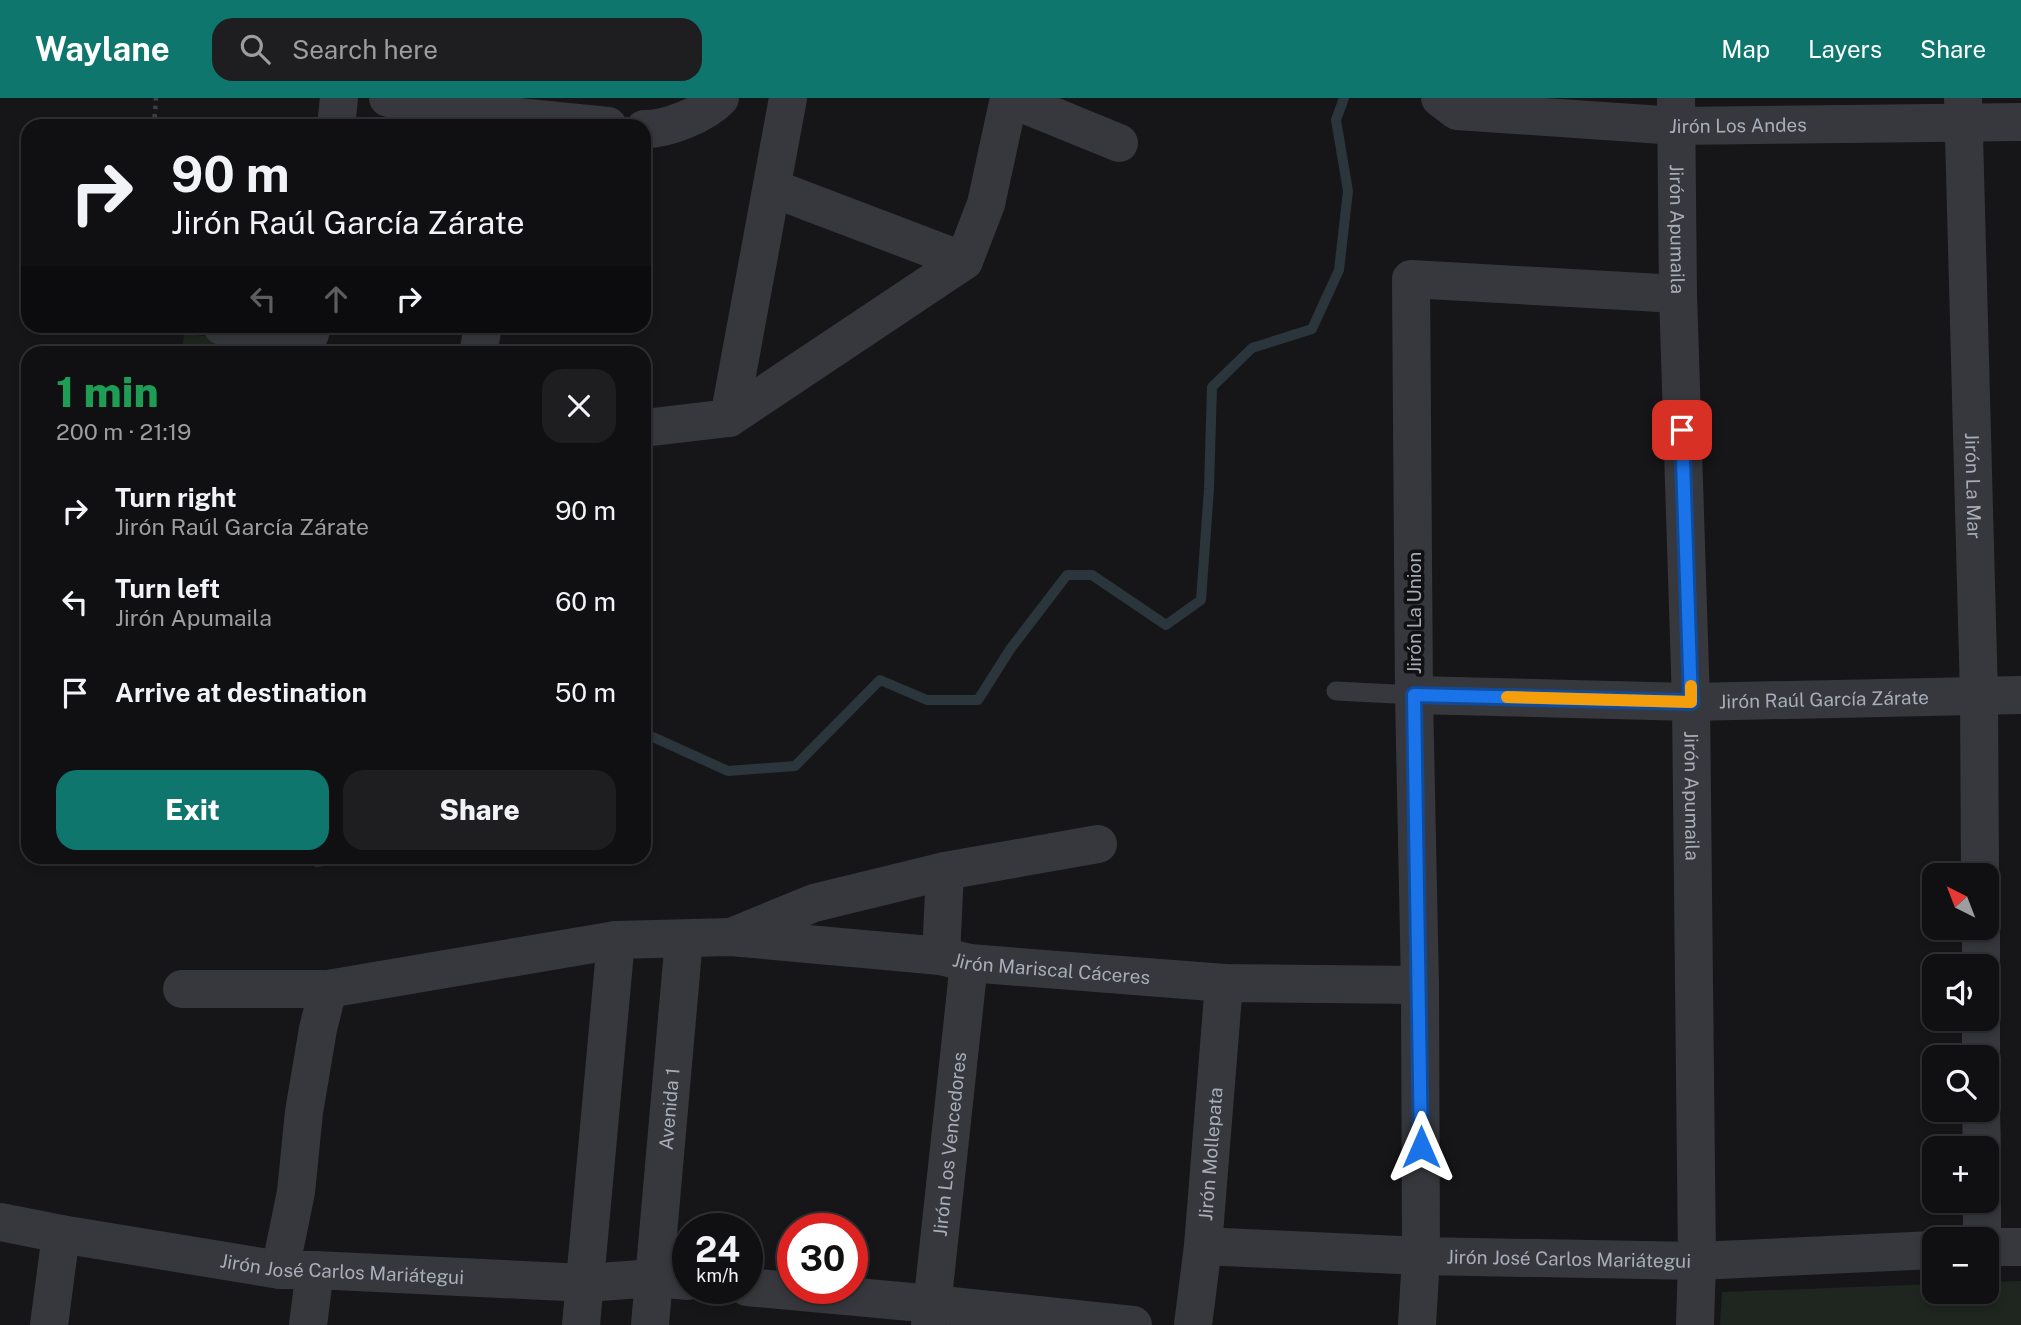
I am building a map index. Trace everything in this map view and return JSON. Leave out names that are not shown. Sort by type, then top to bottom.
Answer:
[{"type":"street","points":[[337,119],[339,98]]},
{"type":"street","points":[[388,98],[501,119]]},
{"type":"street","points":[[651,128],[669,126],[712,107],[720,98]]},
{"type":"street","points":[[729,418],[788,98]]},
{"type":"street","points":[[651,427],[729,418],[964,261],[986,204],[1009,98],[1119,143]]},
{"type":"street","name":"Jirón Los Andes","points":[[1448,105],[1677,112],[1963,111],[2021,122]]},
{"type":"street","name":"Jirón La Mar","points":[[1963,111],[1979,696],[1980,863]]},
{"type":"street","name":"Jirón Apumaila","points":[[1677,112],[1678,294],[1691,702],[1698,1261],[1695,1325]]},
{"type":"street","points":[[772,188],[964,261]]},
{"type":"street","name":"Jirón La Union","points":[[1417,1325],[1421,1256],[1420,985],[1414,695],[1411,279],[1678,294]]},
{"type":"street","points":[[273,333],[310,338]]},
{"type":"street","name":"Jirón Raúl García Zárate","points":[[1414,695],[1691,702],[2021,695]]},
{"type":"street","points":[[731,937],[814,903],[944,871],[1098,844]]},
{"type":"street","name":"Jirón Los Vencedores","points":[[932,1314],[955,960],[944,871]]},
{"type":"street","name":"Jirón Mariscal Cáceres","points":[[182,989],[328,989],[616,940],[731,937],[1224,983],[1420,985]]},
{"type":"street","name":"Avenida 1","points":[[650,1325],[671,1280],[684,939]]},
{"type":"street","points":[[582,1325],[616,940]]},
{"type":"street","name":"Jirón Mollepata","points":[[1193,1325],[1203,1246],[1224,983]]},
{"type":"street","points":[[308,1325],[297,1270],[296,1192],[304,1112],[328,989]]},
{"type":"street","name":"Jirón José Carlos Mariátegui","points":[[0,1222],[61,1234],[297,1270],[586,1283],[671,1280]]},
{"type":"street","points":[[49,1325],[61,1234]]},
{"type":"street","name":"Jirón José Carlos Mariátegui","points":[[1203,1246],[1421,1256],[1698,1261],[1922,1251]]},
{"type":"street","points":[[1999,1247],[2021,1247]]},
{"type":"street","points":[[763,1289],[932,1314],[1133,1325]]},
{"type":"lane","points":[[1336,691],[1414,695]]},
{"type":"path","points":[[154,119],[156,98]]},
{"type":"shaded area","points":[[184,334],[286,343],[286,346],[183,346]]},
{"type":"shaded area","points":[[2021,1281],[2021,1325],[1720,1325],[1722,1292],[1922,1284],[1922,1304],[1999,1304],[1999,1282]]},
{"type":"waterway","points":[[651,736],[728,771],[795,766],[880,680],[927,700],[978,700],[1011,648],[1067,575],[1092,575],[1166,625],[1201,600],[1209,489],[1212,387],[1252,348],[1312,329],[1339,270],[1348,191],[1336,120],[1344,98]]},
{"type":"slow traffic","points":[[1507,697],[1691,702],[1691,686]]},
{"type":"route","points":[[1421,1147],[1414,695],[1691,702],[1682,430]]}]
